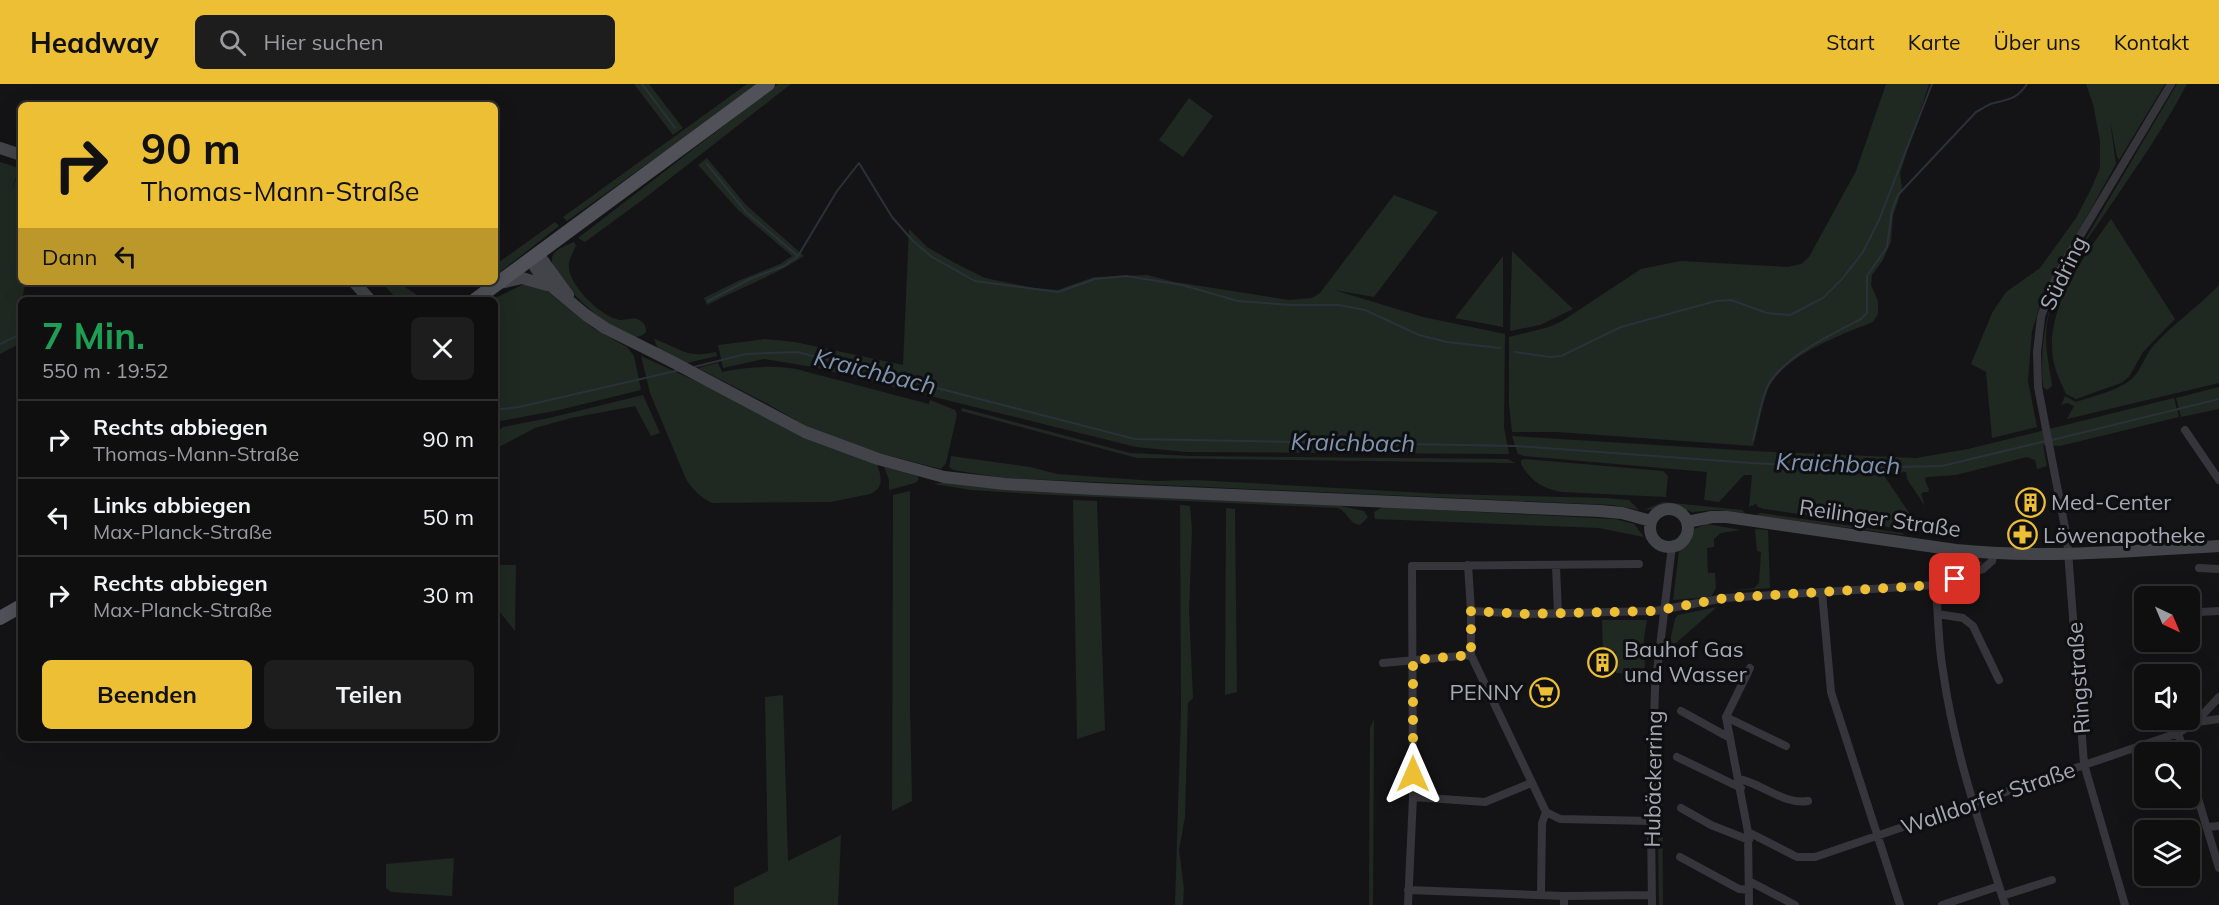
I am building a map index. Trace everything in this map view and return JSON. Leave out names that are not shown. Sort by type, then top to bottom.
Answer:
[{"type":"main road","points":[[498,283],[768,84]]},
{"type":"main road","points":[[0,148],[18,154]]},
{"type":"main road","points":[[536,255],[537,271],[550,286],[605,328],[806,432],[878,459],[944,477],[1005,484],[1095,489],[1600,511],[1622,513],[1651,521]]},
{"type":"main road","points":[[536,255],[577,308]]},
{"type":"main road","points":[[498,283],[522,278],[550,286]]},
{"type":"main road","points":[[357,285],[367,297]]},
{"type":"main road","points":[[479,297],[495,285]]},
{"type":"main road","points":[[1669,509],[1682,514],[1687,522],[1688,530],[1685,537],[1680,543],[1672,546],[1662,546],[1654,540],[1650,530],[1651,521],[1660,511],[1669,509]]},
{"type":"main road","name":"Reilinger Straße","points":[[1687,522],[1712,517],[1727,517],[1956,550],[1994,553],[2068,554],[2219,546]]},
{"type":"main road","points":[[0,618],[18,608]]},
{"type":"street","name":"Südring","points":[[2068,554],[2037,387],[2037,352],[2045,302],[2068,256],[2172,84]]},
{"type":"street","points":[[2186,430],[2219,480]]},
{"type":"street","name":"Hubäckerring","points":[[1652,905],[1655,688],[1672,546]]},
{"type":"street","points":[[1471,611],[1558,614],[1655,611],[1725,598],[1936,585],[1983,569],[1992,561],[1994,553]]},
{"type":"street","name":"Ringstraße","points":[[2068,554],[2084,765],[2125,905]]},
{"type":"street","points":[[1408,905],[1413,797],[1412,566],[1639,564]]},
{"type":"street","points":[[1468,566],[1471,655],[1546,812],[1560,819],[1652,821]]},
{"type":"street","points":[[1556,566],[1558,614]]},
{"type":"street","points":[[2199,568],[2219,569]]},
{"type":"street","points":[[1936,585],[1942,670],[1950,712],[1961,761],[2004,901],[2052,880]]},
{"type":"street","points":[[1822,592],[1831,692],[1900,905]]},
{"type":"street","points":[[2200,612],[2219,611]]},
{"type":"street","points":[[1938,614],[1964,618],[1974,626],[1999,680]]},
{"type":"street","points":[[1383,663],[1471,655]]},
{"type":"street","points":[[1749,905],[1748,836],[1726,717],[1750,668]]},
{"type":"street","name":"Walldorfer Straße","points":[[2200,718],[2219,697]]},
{"type":"street","points":[[1681,711],[1730,738]]},
{"type":"street","points":[[1726,717],[1786,746]]},
{"type":"street","points":[[2200,721],[2219,719]]},
{"type":"street","name":"Walldorfer Straße","points":[[1681,808],[1712,825],[1748,836],[1805,859],[1878,836],[2183,730]]},
{"type":"street","points":[[2178,733],[2181,742]]},
{"type":"street","points":[[1677,757],[1740,784],[1749,781],[1796,803],[1808,801]]},
{"type":"street","points":[[1413,797],[1485,802],[1531,783]]},
{"type":"street","points":[[2200,804],[2219,868]]},
{"type":"street","points":[[1541,895],[1542,823],[1546,812]]},
{"type":"street","points":[[2207,827],[2219,826]]},
{"type":"street","points":[[1680,857],[1739,889],[1749,885],[1795,905]]},
{"type":"street","points":[[1942,905],[1999,886]]},
{"type":"street","points":[[1408,890],[1541,895],[1564,900],[1651,895]]},
{"type":"street","points":[[1487,894],[1487,905]]},
{"type":"shaded area","points":[[634,84],[649,84],[683,128],[673,135]]},
{"type":"shaded area","points":[[747,84],[760,84],[567,221],[563,217]]},
{"type":"shaded area","points":[[778,84],[791,84],[585,242],[578,238]]},
{"type":"shaded area","points":[[1886,84],[1929,84],[1900,173],[1902,189],[1893,216],[1891,242],[1883,260],[1872,275],[1871,285],[1878,301],[1878,314],[1873,322],[1845,333],[1798,357],[1774,379],[1767,392],[1753,446],[1557,432],[1512,432],[1509,405],[1509,337],[1549,327],[1562,321],[1641,269],[1681,261],[1788,267],[1801,264],[1809,257],[1856,171]]},
{"type":"shaded area","points":[[2086,84],[2165,84],[2119,160],[2110,121],[2116,164],[2044,293],[2032,331],[2028,381],[2037,427],[1992,438],[1986,372],[1971,364],[1992,313],[2006,292],[2040,268],[2076,218],[2100,168],[2100,141],[2093,104]]},
{"type":"shaded area","points":[[2177,84],[2187,84],[2159,132],[2082,247],[2052,303],[2046,336],[2052,386],[2047,390],[2043,387],[2043,349],[2048,313],[2056,289]]},
{"type":"shaded area","points":[[1189,98],[1213,116],[1183,157],[1159,140]]},
{"type":"shaded area","points":[[707,158],[746,205],[804,256],[781,270],[707,305],[704,298],[780,264],[792,256],[738,210],[698,165]]},
{"type":"shaded area","points":[[0,162],[18,168],[12,189],[18,175],[18,285],[25,285],[22,297],[18,297],[16,323],[18,323],[18,345],[0,354]]},
{"type":"shaded area","points":[[1394,195],[1438,212],[1374,297],[1334,290],[1423,317],[1505,334],[1504,427],[1509,454],[1186,452],[1136,447],[813,367],[764,359],[723,368],[718,345],[765,339],[795,342],[903,365],[909,229],[927,247],[985,278],[1034,288],[1058,290],[1094,277],[1147,275],[1175,282],[1289,300],[1312,298],[1320,293]]},
{"type":"shaded area","points":[[2111,219],[2175,319],[2143,352],[2129,377],[2121,383],[2076,399],[2066,394],[2054,363],[2052,340],[2055,321],[2060,303],[2078,267]]},
{"type":"shaded area","points":[[555,222],[559,226],[498,274],[498,263]]},
{"type":"shaded area","points":[[574,242],[576,245],[569,263],[569,271],[585,297],[609,316],[619,320],[641,321],[646,332],[639,337],[624,334],[584,304],[560,278],[554,267],[553,255]]},
{"type":"shaded area","points":[[1512,251],[1573,309],[1540,325],[1510,331]]},
{"type":"shaded area","points":[[1503,256],[1503,327],[1455,318]]},
{"type":"shaded area","points":[[526,283],[541,286],[593,328],[627,347],[634,356],[641,390],[555,411],[498,421],[497,297]]},
{"type":"shaded area","points":[[384,285],[402,285],[420,297],[395,297]]},
{"type":"shaded area","points":[[2219,285],[2219,383],[2067,419],[2074,406],[2067,403],[2061,405],[2065,396],[2076,402],[2128,382],[2136,374],[2154,345]]},
{"type":"shaded area","points":[[654,339],[684,352],[706,354],[716,352],[717,356],[687,363],[658,349]]},
{"type":"shaded area","points":[[641,356],[713,389],[808,439],[877,465],[881,478],[878,489],[870,494],[831,502],[712,503],[708,501],[691,487],[686,479],[650,393]]},
{"type":"shaded area","points":[[718,363],[722,372],[759,367],[796,369],[929,404],[930,400],[955,410],[957,415],[946,463],[941,469],[867,450],[806,426],[698,368]]},
{"type":"shaded area","points":[[2219,387],[2219,409],[2181,417],[2176,398]]},
{"type":"shaded area","points":[[643,395],[660,433],[651,436],[635,406],[571,418],[535,428],[498,447],[498,431],[503,427]]},
{"type":"shaded area","points":[[2174,398],[2179,417],[2060,446],[2043,445],[2047,466],[2037,469],[2035,460],[2027,457],[1956,475],[1926,477],[1929,490],[1921,494],[1925,506],[1907,479],[1906,472],[1883,474],[1922,532],[1764,509],[1756,504],[1749,507],[1752,475],[1744,475],[1719,502],[1704,500],[1707,472],[1524,456],[1518,454],[1512,436],[1753,451],[1916,458],[1968,449]]},
{"type":"shaded area","points":[[962,408],[1130,453],[1191,456],[1508,459],[1515,463],[1137,458],[961,411]]},
{"type":"shaded area","points":[[951,456],[1030,467],[1057,474],[1155,481],[1196,480],[1444,494],[1606,498],[1629,500],[1639,510],[1612,505],[1002,478],[953,470],[949,467]]},
{"type":"shaded area","points":[[1521,460],[1663,471],[1668,476],[1666,497],[1561,492],[1537,483],[1521,464]]},
{"type":"shaded area","points":[[884,467],[917,476],[919,479],[915,483],[889,490],[889,480]]},
{"type":"shaded area","points":[[945,482],[1332,504],[1364,511],[1368,517],[1360,525],[1353,522],[1338,508],[1033,494],[971,490],[934,484]]},
{"type":"shaded area","points":[[910,491],[912,801],[892,811],[893,495]]},
{"type":"shaded area","points":[[1073,500],[1097,501],[1105,730],[1077,739]]},
{"type":"shaded area","points":[[1663,502],[1742,510],[1745,513],[1716,510],[1692,512],[1671,504],[1644,510]]},
{"type":"shaded area","points":[[1180,505],[1190,506],[1192,530],[1189,611],[1193,698],[1188,703],[1185,817],[1179,850],[1184,889],[1183,905],[1175,905],[1181,712]]},
{"type":"shaded area","points":[[1383,507],[1615,519],[1634,524],[1644,537],[1599,528],[1375,519],[1374,512]]},
{"type":"shaded area","points":[[1226,508],[1235,509],[1237,692],[1225,695]]},
{"type":"shaded area","points":[[1757,514],[1902,533],[1904,535]]},
{"type":"shaded area","points":[[1707,524],[1741,530],[1721,533],[1714,539],[1714,547],[1707,548],[1708,573],[1715,573],[1716,588],[1711,597],[1673,600],[1679,551],[1691,541],[1694,529]]},
{"type":"shaded area","points":[[1755,529],[1768,530],[1770,588],[1728,591],[1754,588],[1759,583],[1761,552],[1757,551]]},
{"type":"shaded area","points":[[1936,560],[1983,562],[1978,568],[1931,582]]},
{"type":"shaded area","points":[[498,565],[516,565],[515,631],[498,610]]},
{"type":"shaded area","points":[[1717,607],[1668,650],[1678,615]]},
{"type":"shaded area","points":[[1602,620],[1647,620],[1644,638],[1645,674],[1616,673],[1616,652],[1603,652]]},
{"type":"shaded area","points":[[783,695],[788,861],[841,835],[838,905],[734,905],[734,888],[768,871],[765,697]]},
{"type":"shaded area","points":[[1374,719],[1373,905],[1369,905],[1370,728]]},
{"type":"shaded area","points":[[1657,775],[1662,775],[1663,905],[1659,905]]},
{"type":"shaded area","points":[[454,858],[452,896],[391,892],[386,888],[386,864]]},
{"type":"waterway","points":[[642,84],[675,128]]},
{"type":"waterway","points":[[1515,352],[1549,357],[1561,356],[1621,327],[1716,301],[1731,300],[1767,313],[1790,315],[1823,298],[1842,279],[1863,252],[1879,220],[1932,84]]},
{"type":"waterway","points":[[1753,440],[1760,409],[1772,379],[1807,348],[1861,319],[1867,313],[1867,276],[1887,247],[1892,210],[1898,195],[1976,112],[1990,104],[2013,98],[2027,84]]},
{"type":"waterway","points":[[798,256],[837,191],[859,163],[892,217],[913,241],[932,257],[975,281],[1058,292],[1095,279],[1126,276],[1182,285],[1238,301],[1291,305],[1339,305],[1365,310],[1419,335],[1447,342],[1500,348]]},
{"type":"waterway","points":[[707,164],[746,212],[798,256],[784,266],[750,279],[708,301]]},
{"type":"waterway","name":"Kraichbach","points":[[0,344],[18,335]]},
{"type":"waterway","name":"Kraichbach","points":[[694,367],[746,354],[797,352],[1135,439],[1516,446],[1848,468],[1942,466],[2046,441]]},
{"type":"waterway","name":"Kraichbach","points":[[498,410],[519,407],[680,370]]},
{"type":"waterway","name":"Kraichbach","points":[[2052,440],[2219,399]]},
{"type":"place","name":"Med-Center","points":[[2030,502]]},
{"type":"place","name":"Löwenapotheke","points":[[2022,535]]},
{"type":"place","name":"Bauhof Gas und Wasser","points":[[1603,662]]},
{"type":"place","name":"PENNY","points":[[1544,692]]},
{"type":"route","points":[[1413,774],[1413,660],[1471,655],[1471,611],[1526,614],[1655,611],[1725,598],[1936,585],[1955,579]]}]
